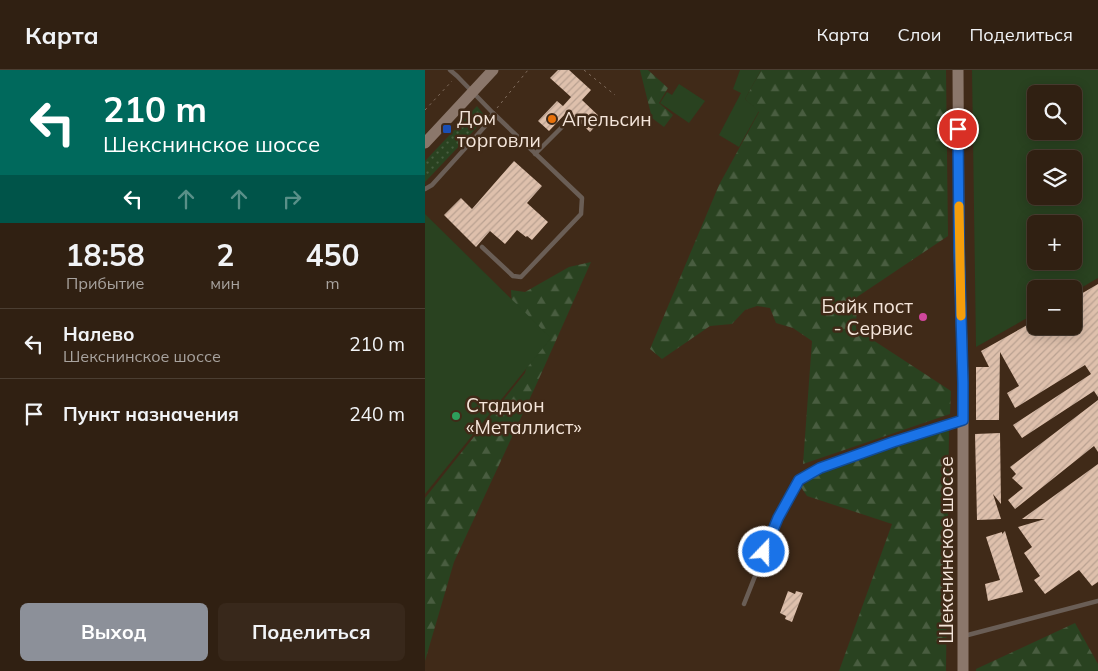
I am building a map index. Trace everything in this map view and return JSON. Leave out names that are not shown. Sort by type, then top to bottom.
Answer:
[{"type":"main road","points":[[425,143],[493,70]]},
{"type":"main road","name":"Шекснинское шоссе","points":[[958,70],[959,248],[963,383],[963,671]]},
{"type":"lane","points":[[450,70],[582,198],[581,214],[521,277],[513,276],[482,247]]},
{"type":"lane","points":[[425,189],[432,184],[488,123],[493,113]]},
{"type":"lane","points":[[535,154],[562,127]]},
{"type":"lane","points":[[744,604],[778,518],[799,480],[820,468],[963,420]]},
{"type":"lane","points":[[963,636],[1098,601]]},
{"type":"path","points":[[493,113],[528,70]]},
{"type":"path","points":[[584,70],[615,95]]},
{"type":"path","points":[[425,110],[457,76]]},
{"type":"green space","points":[[640,70],[648,70],[668,88],[659,103],[673,115],[664,127],[652,118]]},
{"type":"green space","points":[[740,70],[761,70],[745,99],[759,111],[739,147],[719,135],[741,93],[733,89]]},
{"type":"green space","points":[[761,70],[946,70],[948,236],[857,297],[856,329],[951,391],[950,414],[803,464],[812,341],[793,328],[776,323],[770,308],[757,306],[745,310],[732,324],[710,326],[662,359],[650,349],[719,185],[759,112],[745,99]]},
{"type":"green space","points":[[972,70],[1098,70],[1098,278],[1082,287],[1082,280],[1027,280],[1027,318],[976,347]]},
{"type":"green space","points":[[679,84],[705,101],[689,123],[660,103],[667,92],[672,95]]},
{"type":"green space","points":[[477,106],[484,115],[482,122],[425,182],[425,161]]},
{"type":"green space","name":"Стадион «Металлист»","points":[[425,214],[551,338],[425,494]]},
{"type":"green space","points":[[591,262],[454,562],[425,661],[425,498],[525,373],[528,361],[513,328],[511,290],[525,292],[569,267]]},
{"type":"green space","points":[[949,429],[946,671],[839,671],[892,524],[807,496],[801,487],[821,471]]},
{"type":"green space","points":[[1075,623],[1098,664],[1098,671],[976,671],[976,669]]},
{"type":"building","points":[[558,70],[569,70],[591,90],[582,100],[602,119],[590,132],[568,111],[549,131],[538,121],[557,101],[563,106],[571,97],[550,78]]},
{"type":"building","points":[[514,161],[542,186],[527,203],[548,222],[532,240],[517,230],[505,244],[490,231],[476,247],[444,215],[461,198],[472,209]]},
{"type":"building","points":[[1098,284],[1098,397],[1094,391],[1022,438],[1013,425],[1091,374],[1085,365],[1015,408],[1007,393],[1019,386],[1000,352],[999,420],[976,420],[976,367],[989,367],[981,351],[1027,325],[1027,335],[1082,335],[1082,293]]},
{"type":"building","points":[[1098,400],[1098,452],[1094,446],[1015,509],[1008,500],[1023,488],[1012,478],[1016,474],[1010,467]]},
{"type":"building","points":[[1000,433],[1001,504],[993,494],[1001,519],[977,520],[975,434]]},
{"type":"building","points":[[1098,464],[1098,582],[1092,586],[1079,570],[1045,594],[1034,580],[1040,576],[1024,553],[1032,547],[1018,527],[1045,519],[1022,519]]},
{"type":"building","points":[[1005,531],[1023,592],[988,601],[985,584],[1000,580],[986,537],[1002,532],[1002,534]]},
{"type":"building","points":[[788,591],[795,594],[796,591],[803,593],[792,622],[785,619],[786,616],[780,613]]},
{"type":"slow traffic","points":[[959,206],[961,316]]},
{"type":"place","name":"Апельсин","points":[[552,119]]},
{"type":"place","name":"Дом торговли","points":[[447,129]]},
{"type":"place","name":"Байк пост - Сервис","points":[[923,317]]},
{"type":"place","name":"Стадион «Металлист»","points":[[456,416]]},
{"type":"route","points":[[764,552],[778,518],[799,480],[820,468],[963,420],[958,129]]}]
